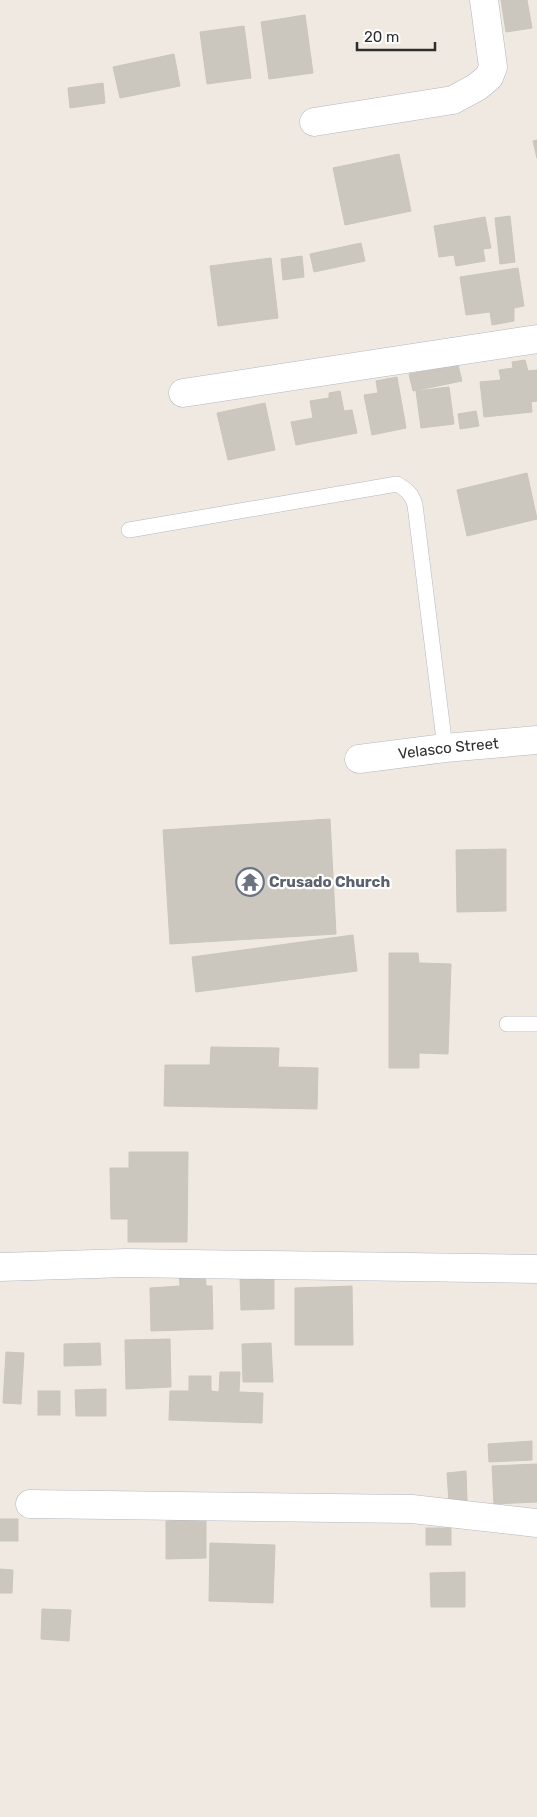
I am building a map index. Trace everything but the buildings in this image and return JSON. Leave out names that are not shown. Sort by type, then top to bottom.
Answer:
[{"type":"street","points":[[314,122],[453,100],[477,87],[489,77],[493,67],[484,0]]},
{"type":"street","points":[[183,393],[537,339]]},
{"type":"street","name":"Velasco Street","points":[[359,759],[445,748],[537,740]]},
{"type":"street","points":[[0,1267],[126,1263],[537,1269]]},
{"type":"street","points":[[30,1504],[412,1508],[537,1524]]},
{"type":"lane","points":[[130,530],[397,484],[402,487],[412,496],[415,505],[445,748]]},
{"type":"lane","points":[[507,1024],[537,1024]]},
{"type":"place","name":"Crusado Church","points":[[250,882]]}]
